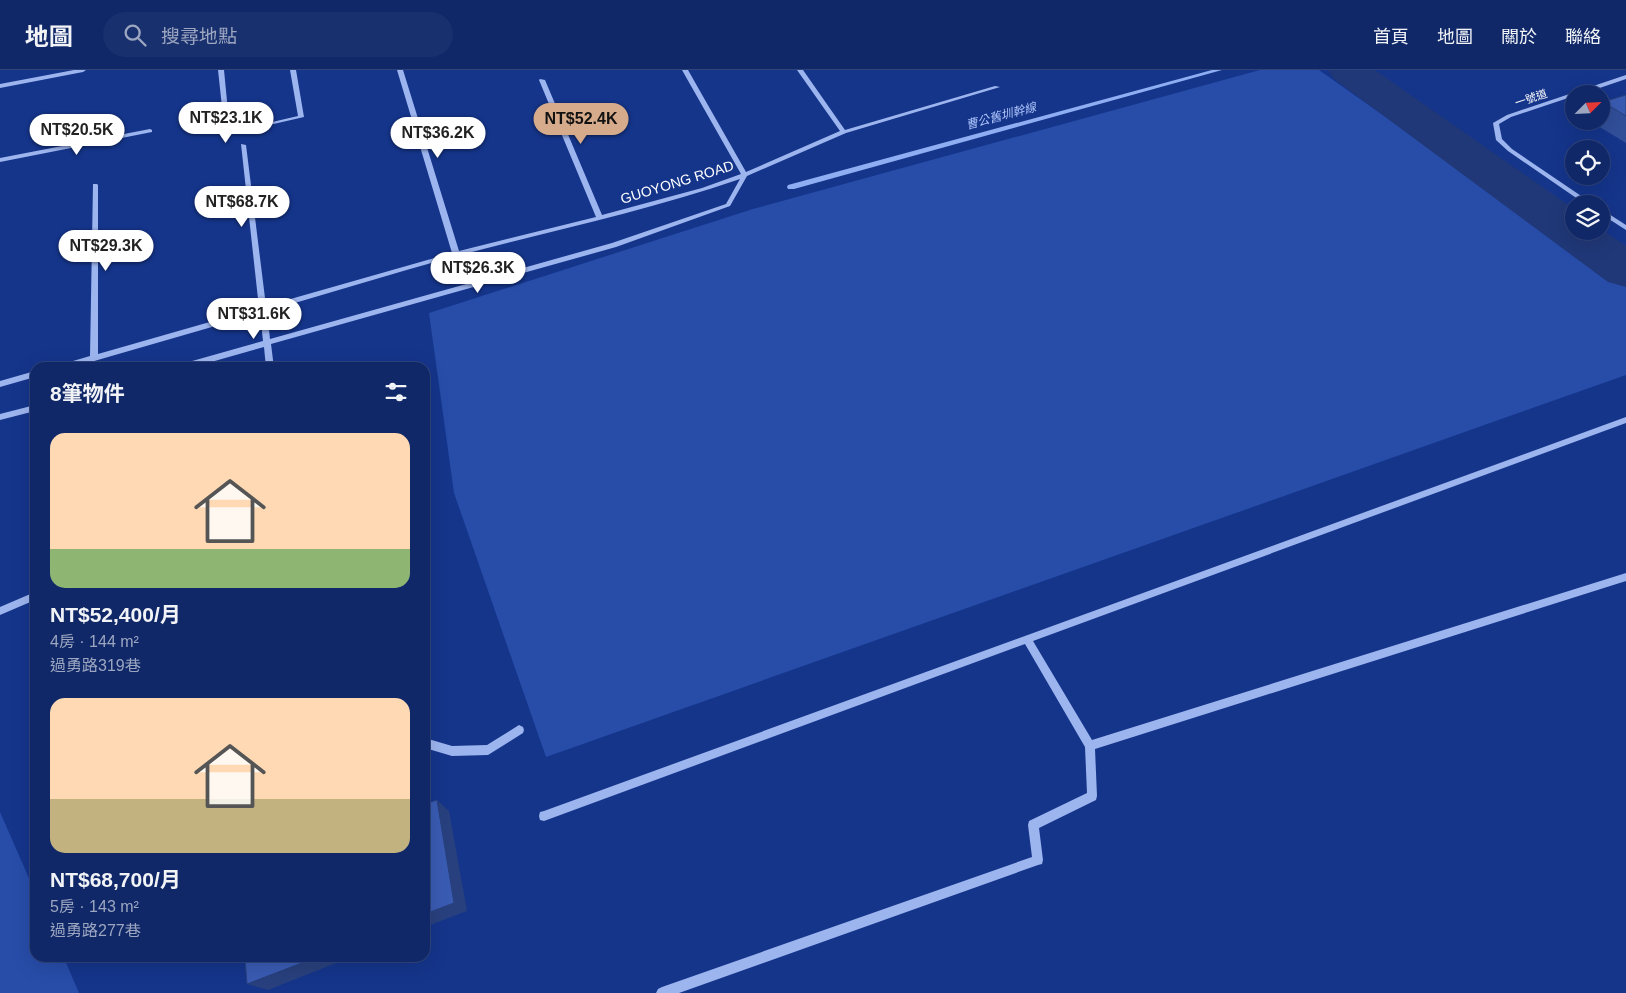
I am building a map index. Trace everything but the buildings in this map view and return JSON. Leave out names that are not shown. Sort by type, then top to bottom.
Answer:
[{"type":"street","points":[[0,86],[83,70]]},
{"type":"street","points":[[221,70],[227,134],[301,117],[293,70]]},
{"type":"street","points":[[400,70],[456,254]]},
{"type":"street","points":[[685,70],[745,175],[844,132],[997,88]]},
{"type":"street","points":[[800,70],[844,132]]},
{"type":"street","name":"一號道","points":[[1600,85],[1626,76]]},
{"type":"street","points":[[542,80],[600,218]]},
{"type":"street","name":"一號道","points":[[1565,97],[1509,116],[1496,123],[1499,140],[1510,150],[1577,195]]},
{"type":"street","points":[[0,160],[150,130]]},
{"type":"street","points":[[243,145],[269,362]]},
{"type":"street","name":"GUOYONG ROAD","points":[[80,362],[456,254],[600,218],[745,175]]},
{"type":"street","name":"GUOYONG ROAD","points":[[199,362],[614,245],[728,205],[745,175]]},
{"type":"street","points":[[94,358],[96,186]]},
{"type":"street","points":[[1610,217],[1626,228]]},
{"type":"street","points":[[0,384],[30,375]]},
{"type":"street","points":[[0,417],[30,409]]},
{"type":"street","points":[[544,816],[1626,420]]},
{"type":"street","points":[[1090,746],[1626,577]]},
{"type":"street","points":[[0,610],[30,598]]},
{"type":"street","points":[[662,993],[1038,860],[1033,824],[1092,796],[1090,746],[1027,639]]},
{"type":"street","points":[[430,744],[452,751],[488,750],[519,730]]},
{"type":"shaded area","points":[[1260,70],[1319,70],[1626,287],[1626,375],[546,757],[454,493],[429,313],[753,209]]},
{"type":"shaded area","points":[[0,812],[30,881],[30,962],[66,962],[79,993],[0,993]]},
{"type":"waterway","name":"曹公舊圳幹線","points":[[791,187],[1219,70]]},
{"type":"waterway","points":[[1348,70],[1626,270]]}]
